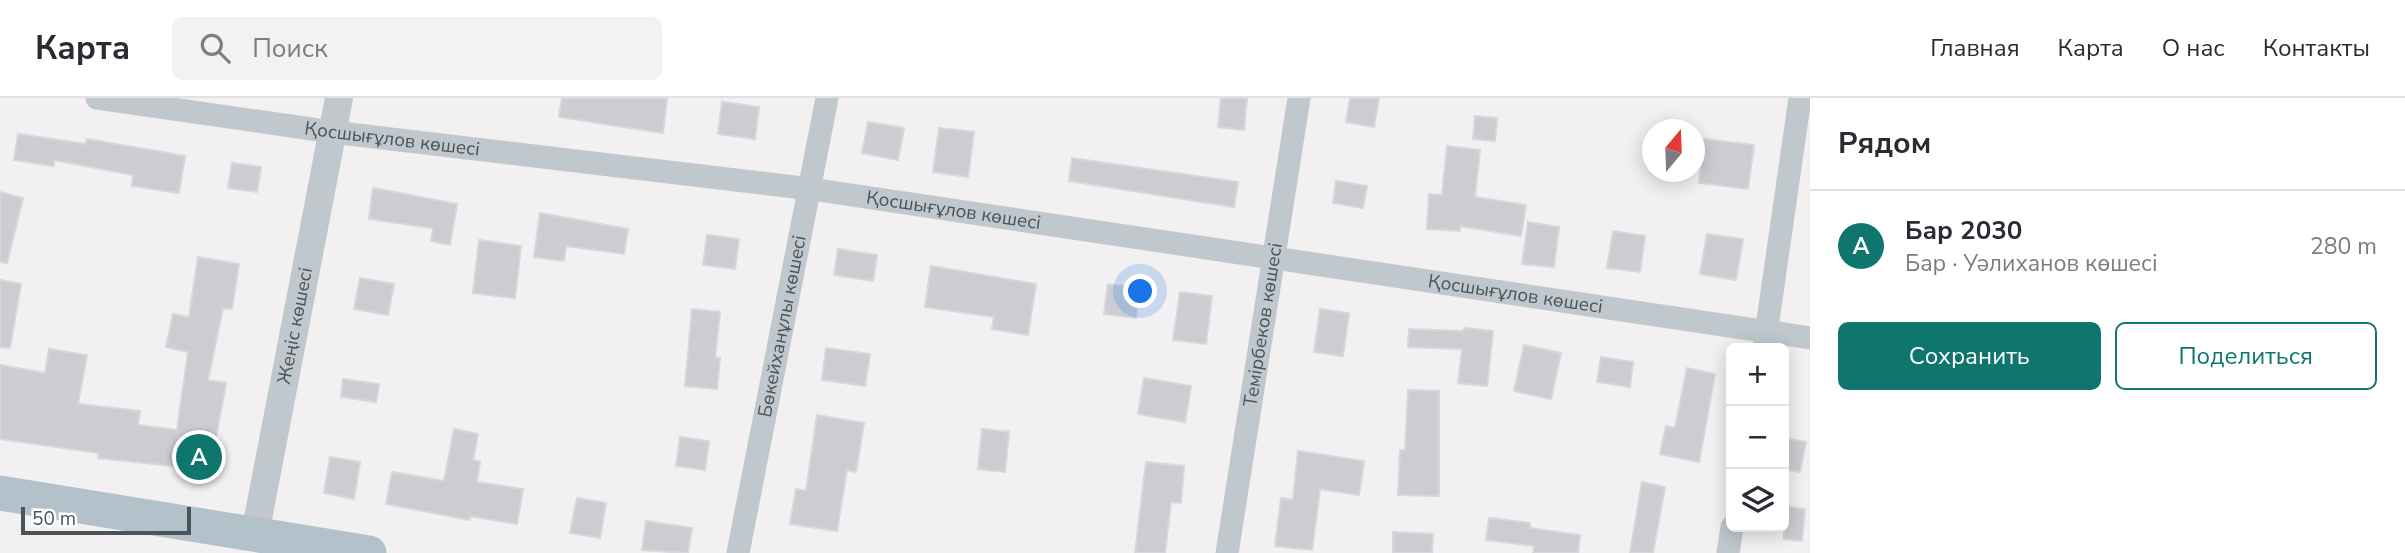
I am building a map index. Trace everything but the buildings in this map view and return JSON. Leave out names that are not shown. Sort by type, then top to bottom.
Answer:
[{"type":"main road","points":[[0,493],[252,544],[369,553]]},
{"type":"street","name":"Қосшығұлов көшесі","points":[[97,98],[332,132],[811,189],[1273,256],[1765,340],[1810,338]]},
{"type":"street","name":"Жеңіс көшесі","points":[[252,544],[339,98]]},
{"type":"street","name":"Бөкейханұлы көшесі","points":[[738,553],[827,98]]},
{"type":"street","name":"Темірбеков көшесі","points":[[1227,553],[1299,98]]},
{"type":"street","points":[[1765,340],[1800,98]]},
{"type":"street","points":[[1728,553],[1731,532]]},
{"type":"place","name":"Бар 2030","points":[[199,457]]}]
